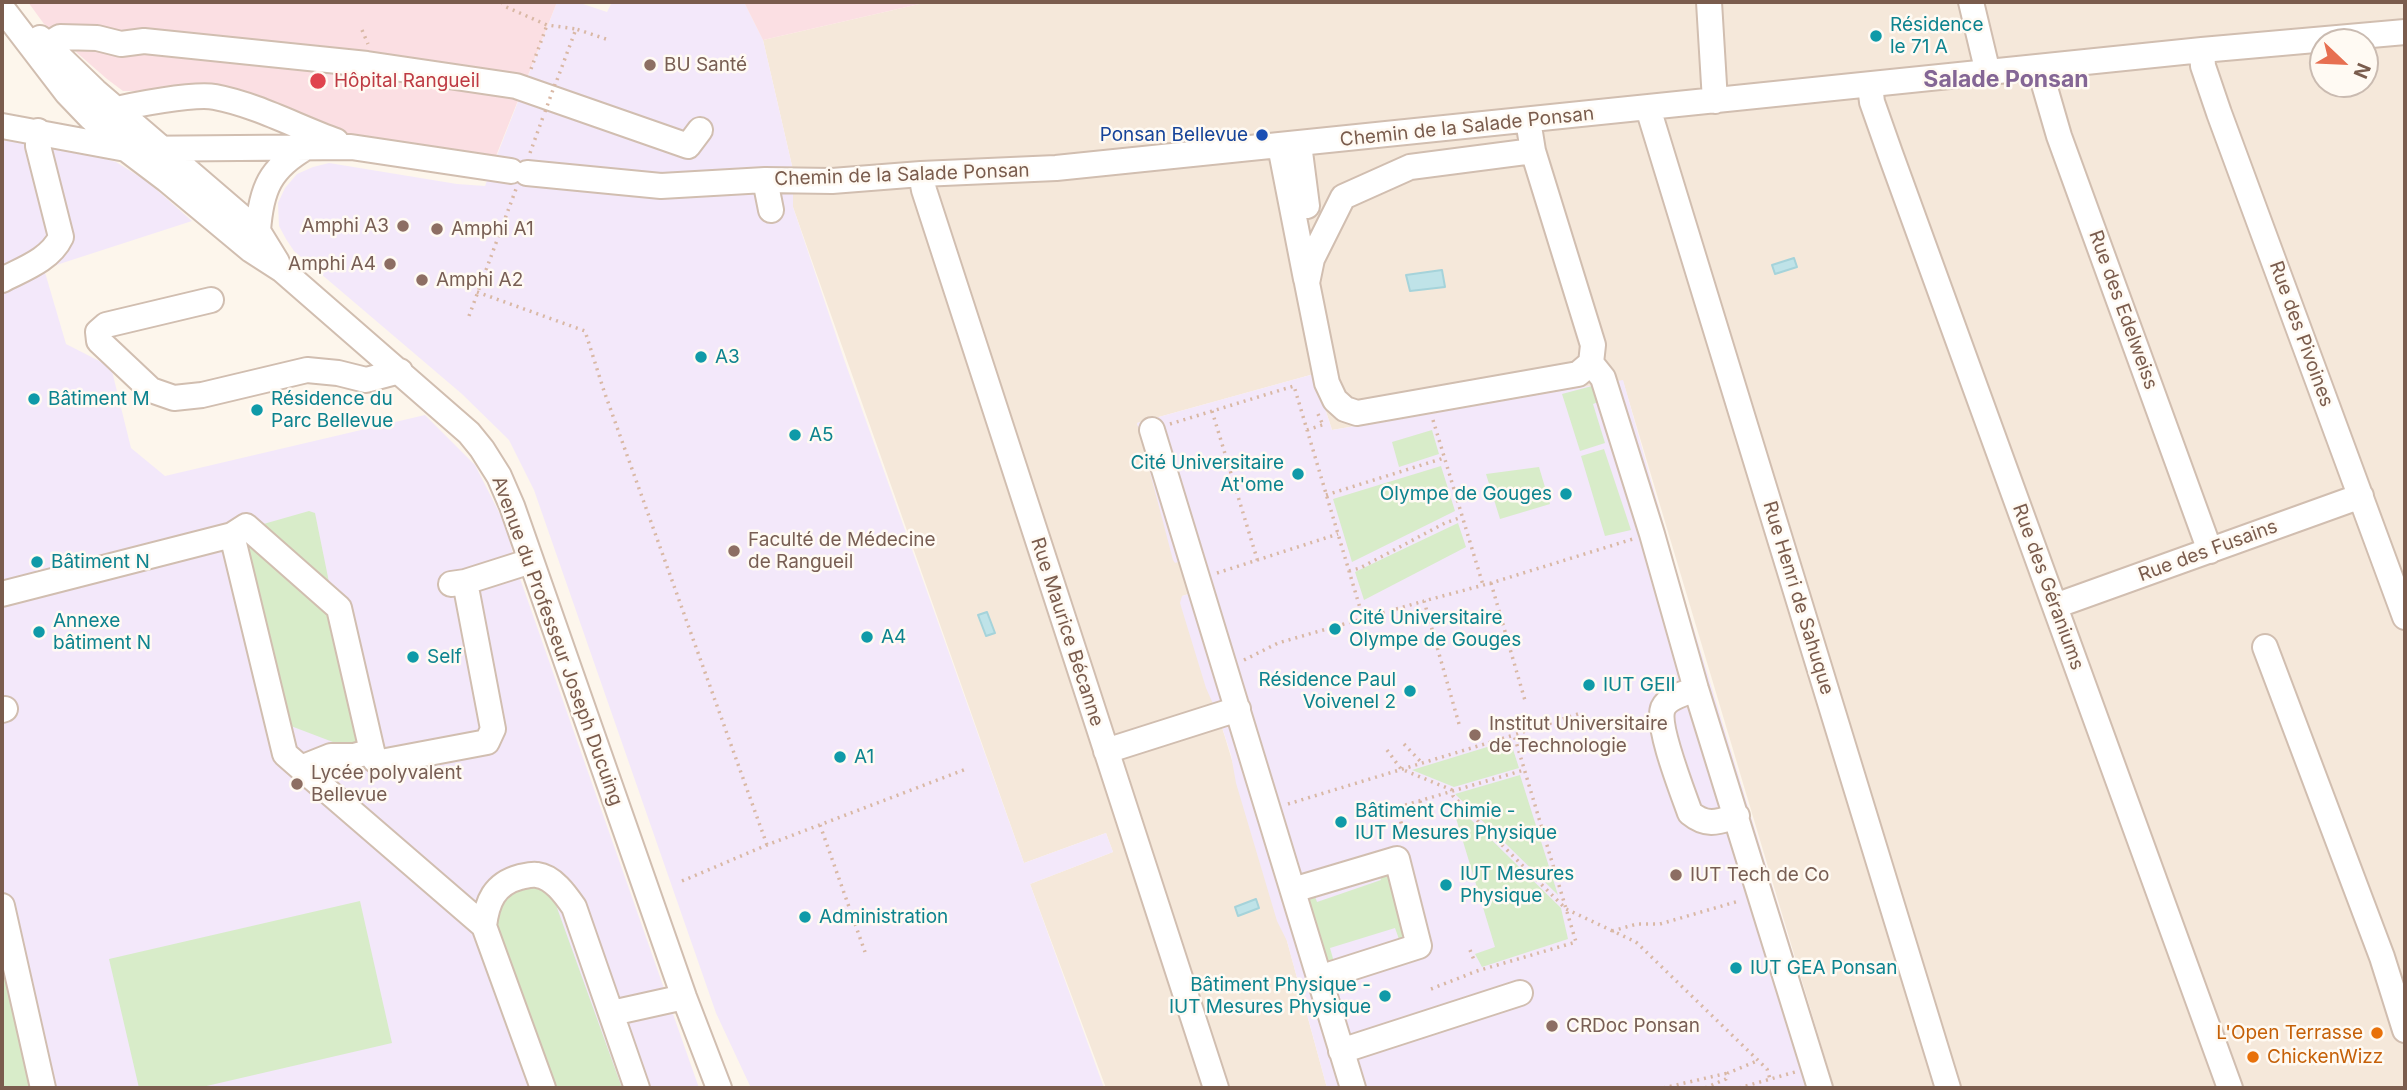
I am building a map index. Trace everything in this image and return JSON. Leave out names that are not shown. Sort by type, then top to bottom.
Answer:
[{"type":"street","points":[[12,2],[42,50]]},
{"type":"street","points":[[1709,2],[1714,101]]},
{"type":"street","points":[[1971,2],[1988,73]]},
{"type":"street","points":[[2,8],[67,76],[95,47],[107,41]]},
{"type":"street","points":[[42,50],[60,37],[97,38],[121,44],[144,41],[367,64],[523,89],[688,146],[700,130]]},
{"type":"street","name":"Chemin de la Salade Ponsan","points":[[126,149],[351,147],[520,174],[661,186],[765,180],[832,181],[1056,168],[2202,50],[2404,38]]},
{"type":"street","name":"Rue des Pivoines","points":[[2202,50],[2203,65],[2219,113],[2405,617]]},
{"type":"street","name":"Rue des Edelweiss","points":[[2039,68],[2059,135],[2210,551]]},
{"type":"street","name":"Avenue du Professeur Joseph Ducuing","points":[[67,76],[118,109],[258,231],[282,270]]},
{"type":"street","name":"Avenue du Professeur Joseph Ducuing","points":[[67,76],[90,117],[251,250],[282,270],[444,410],[482,449],[499,476],[512,506],[684,997],[719,1088]]},
{"type":"street","name":"Rue des Géraniums","points":[[1870,85],[1872,102],[1890,153],[2230,1088]]},
{"type":"street","name":"Chemin de la Salade Ponsan","points":[[38,131],[118,109],[186,97],[213,96],[242,104],[351,147]]},
{"type":"street","name":"Rue Henri de Sahuque","points":[[1648,108],[1948,1088]]},
{"type":"street","points":[[1289,145],[1327,383],[1335,400],[1345,410],[1357,412],[1578,374],[1591,363],[1593,345],[1532,151],[1528,120]]},
{"type":"street","points":[[2,126],[126,149]]},
{"type":"street","points":[[2,280],[45,257],[56,247],[61,237],[38,146],[38,131]]},
{"type":"street","points":[[258,231],[260,206],[271,177],[291,156],[307,147]]},
{"type":"street","points":[[1309,271],[1343,197],[1410,167],[1532,151]]},
{"type":"street","name":"Rue Maurice Bécanne","points":[[922,174],[924,190],[1216,1088]]},
{"type":"street","points":[[765,180],[771,210]]},
{"type":"street","points":[[211,300],[106,324],[98,332],[99,341],[151,390],[174,398],[202,396],[307,370],[338,373],[366,380],[400,371]]},
{"type":"street","points":[[1591,363],[1603,378],[1817,1078]]},
{"type":"street","points":[[1152,430],[1353,1088]]},
{"type":"street","name":"Rue des Fusains","points":[[2055,606],[2361,496]]},
{"type":"street","points":[[2,594],[232,535],[246,526],[339,608],[374,760],[381,762],[487,742],[493,729],[457,583],[531,561]]},
{"type":"street","points":[[232,535],[285,754],[484,926]]},
{"type":"street","points":[[2265,647],[2382,957],[2405,1030]]},
{"type":"street","points":[[1696,689],[1669,700],[1663,708],[1661,725],[1690,813],[1710,824],[1737,816]]},
{"type":"street","points":[[1106,751],[1238,709]]},
{"type":"street","points":[[300,768],[331,755],[354,756],[372,751]]},
{"type":"street","points":[[1293,890],[1397,859],[1419,946],[1319,978]]},
{"type":"street","points":[[543,1088],[484,926],[486,906],[495,891],[509,880],[538,875],[565,893],[574,907],[637,1088]]},
{"type":"street","points":[[2,906],[43,1088]]},
{"type":"street","points":[[1341,1051],[1520,993]]},
{"type":"street","points":[[612,1013],[684,997]]},
{"type":"path","points":[[502,2],[504,6],[547,25],[576,29],[606,39]]},
{"type":"path","points":[[523,89],[547,25]]},
{"type":"path","points":[[561,70],[576,29]]},
{"type":"path","points":[[468,316],[555,84]]},
{"type":"path","points":[[477,292],[584,331],[766,845]]},
{"type":"path","points":[[1152,430],[1294,386],[1363,618]]},
{"type":"path","points":[[1212,411],[1258,562]]},
{"type":"path","points":[[1307,430],[1323,425]]},
{"type":"path","points":[[1436,431],[1483,585]]},
{"type":"path","points":[[1326,495],[1444,458]]},
{"type":"path","points":[[1349,571],[1462,517]]},
{"type":"path","points":[[1198,579],[1258,562],[1338,534]]},
{"type":"path","points":[[1225,669],[1278,643],[1652,534]]},
{"type":"path","points":[[1491,583],[1526,704]]},
{"type":"path","points":[[1424,601],[1459,724]]},
{"type":"path","points":[[1269,811],[1578,714]]},
{"type":"path","points":[[1432,989],[1477,971],[1576,942],[1514,735]]},
{"type":"path","points":[[1404,744],[1421,762]]},
{"type":"path","points":[[1387,750],[1401,769],[1452,790],[1453,796],[1566,909],[1636,942],[1767,1069],[1770,1079]]},
{"type":"path","points":[[682,881],[766,845],[966,769]]},
{"type":"path","points":[[1385,811],[1524,770]]},
{"type":"path","points":[[1420,801],[1425,819]]},
{"type":"path","points":[[1397,808],[1406,840],[1397,859]]},
{"type":"path","points":[[820,825],[865,952]]},
{"type":"path","points":[[1612,930],[1637,924],[1660,924],[1761,894]]},
{"type":"path","points":[[1470,950],[1474,960]]},
{"type":"path","points":[[1663,1088],[1728,1073],[1757,1061]]},
{"type":"path","points":[[1705,1088],[1726,1079],[1728,1073]]},
{"type":"path","points":[[1739,1088],[1770,1079],[1817,1078]]},
{"type":"shaded area","name":"Hôpital Rangueil","points":[[28,2],[557,2],[494,161],[337,133],[238,89],[213,84],[123,91],[44,24]]},
{"type":"shaded area","name":"Faculté de Médecine de Rangueil","points":[[557,2],[577,2],[607,12],[612,2],[744,2],[763,40],[793,170],[793,207],[845,362],[1024,863],[1106,833],[1113,852],[1030,884],[1104,1088],[751,1088],[716,1013],[534,490],[509,440],[462,394],[294,251],[279,226],[278,203],[285,188],[297,174],[329,163],[457,184],[485,186]]},
{"type":"shaded area","points":[[744,2],[928,2],[763,40]]},
{"type":"shaded area","points":[[928,2],[2405,2],[2405,1088],[1834,1088],[1623,381],[1332,430],[1314,374],[1137,423],[1199,591],[1182,596],[1287,941],[1327,1088],[1106,1088],[1030,884],[1113,852],[1106,833],[1024,863],[793,207],[793,170],[763,40]]},
{"type":"shaded area","name":"Lycée polyvalent Bellevue","points":[[2,140],[72,149],[116,162],[148,182],[192,221],[44,269],[66,344],[111,367],[131,448],[165,476],[425,415],[475,465],[506,526],[516,567],[699,1088],[2,1088]]},
{"type":"shaded area","name":"Institut Universitaire de Technologie","points":[[1314,374],[1332,430],[1623,380],[1682,590],[1834,1088],[1327,1088],[1287,941],[1277,921],[1236,783],[1231,755],[1206,688],[1180,603],[1182,596],[1198,591],[1188,559],[1175,563],[1173,560],[1137,423]]},
{"type":"green space","points":[[1592,386],[1598,402],[1593,404],[1605,443],[1580,451],[1562,394]]},
{"type":"green space","points":[[1432,430],[1439,454],[1399,467],[1392,442]]},
{"type":"green space","points":[[1604,449],[1631,530],[1605,536],[1581,456]]},
{"type":"green space","points":[[1441,466],[1455,511],[1352,562],[1333,499]]},
{"type":"green space","points":[[1539,467],[1550,504],[1500,519],[1486,474]]},
{"type":"green space","points":[[309,511],[315,513],[332,597],[253,527]]},
{"type":"green space","points":[[1458,523],[1466,547],[1364,600],[1355,572]]},
{"type":"green space","points":[[241,536],[337,614],[367,755],[283,723]]},
{"type":"green space","points":[[1510,740],[1519,768],[1454,787],[1412,770]]},
{"type":"green space","points":[[1520,775],[1558,895],[1455,794]]},
{"type":"green space","points":[[1457,806],[1561,908],[1568,939],[1482,967],[1475,954],[1495,947],[1455,815]]},
{"type":"green space","points":[[1378,868],[1387,871],[1406,933],[1400,942],[1395,928],[1330,948],[1334,962],[1326,960],[1306,895],[1312,888],[1317,902],[1381,880]]},
{"type":"green space","points":[[535,885],[544,890],[556,905],[622,1088],[552,1088],[494,928],[504,891]]},
{"type":"green space","points":[[360,901],[392,1043],[198,1088],[139,1088],[109,959]]},
{"type":"green space","points":[[2,933],[36,1088],[2,1088]]},
{"type":"water","points":[[1794,258],[1797,267],[1775,274],[1772,265]]},
{"type":"water","points":[[1442,270],[1445,287],[1410,291],[1406,275]]},
{"type":"water","points":[[987,612],[995,633],[986,636],[978,615]]},
{"type":"water","points":[[1256,899],[1259,908],[1238,916],[1235,907]]},
{"type":"place","name":"Résidence le 71 A","points":[[1876,36]]},
{"type":"place","name":"BU Santé","points":[[650,65]]},
{"type":"place","name":"Hôpital Rangueil","points":[[318,81]]},
{"type":"place","name":"Ponsan Bellevue","points":[[1262,135]]},
{"type":"place","name":"Amphi A3","points":[[403,226]]},
{"type":"place","name":"Amphi A1","points":[[437,229]]},
{"type":"place","name":"Amphi A4","points":[[390,264]]},
{"type":"place","name":"Amphi A2","points":[[422,280]]},
{"type":"place","name":"A3","points":[[701,357]]},
{"type":"place","name":"Bâtiment M","points":[[34,399]]},
{"type":"place","name":"Résidence du Parc Bellevue","points":[[257,410]]},
{"type":"place","name":"A5","points":[[795,435]]},
{"type":"place","name":"Cité Universitaire At'ome","points":[[1298,474]]},
{"type":"place","name":"Olympe de Gouges","points":[[1566,494]]},
{"type":"place","name":"Faculté de Médecine de Rangueil","points":[[734,551]]},
{"type":"place","name":"Bâtiment N","points":[[37,562]]},
{"type":"place","name":"Cité Universitaire Olympe de Gouges","points":[[1335,629]]},
{"type":"place","name":"Annexe bâtiment N","points":[[39,632]]},
{"type":"place","name":"A4","points":[[867,637]]},
{"type":"place","name":"Self","points":[[413,657]]},
{"type":"place","name":"IUT GEII","points":[[1589,685]]},
{"type":"place","name":"Résidence Paul Voivenel 2","points":[[1410,691]]},
{"type":"place","name":"Institut Universitaire de Technologie","points":[[1475,735]]},
{"type":"place","name":"A1","points":[[840,757]]},
{"type":"place","name":"Lycée polyvalent Bellevue","points":[[297,784]]},
{"type":"place","name":"Bâtiment Chimie - IUT Mesures Physique","points":[[1341,822]]},
{"type":"place","name":"IUT Tech de Co","points":[[1676,875]]},
{"type":"place","name":"IUT Mesures Physique","points":[[1446,885]]},
{"type":"place","name":"Administration","points":[[805,917]]},
{"type":"place","name":"IUT GEA Ponsan","points":[[1736,968]]},
{"type":"place","name":"Bâtiment Physique - IUT Mesures Physique","points":[[1385,996]]},
{"type":"place","name":"CRDoc Ponsan","points":[[1552,1026]]},
{"type":"place","name":"L'Open Terrasse","points":[[2377,1033]]},
{"type":"place","name":"ChickenWizz","points":[[2253,1057]]},
{"type":"district","name":"Salade Ponsan","points":[[2006,80]]}]
